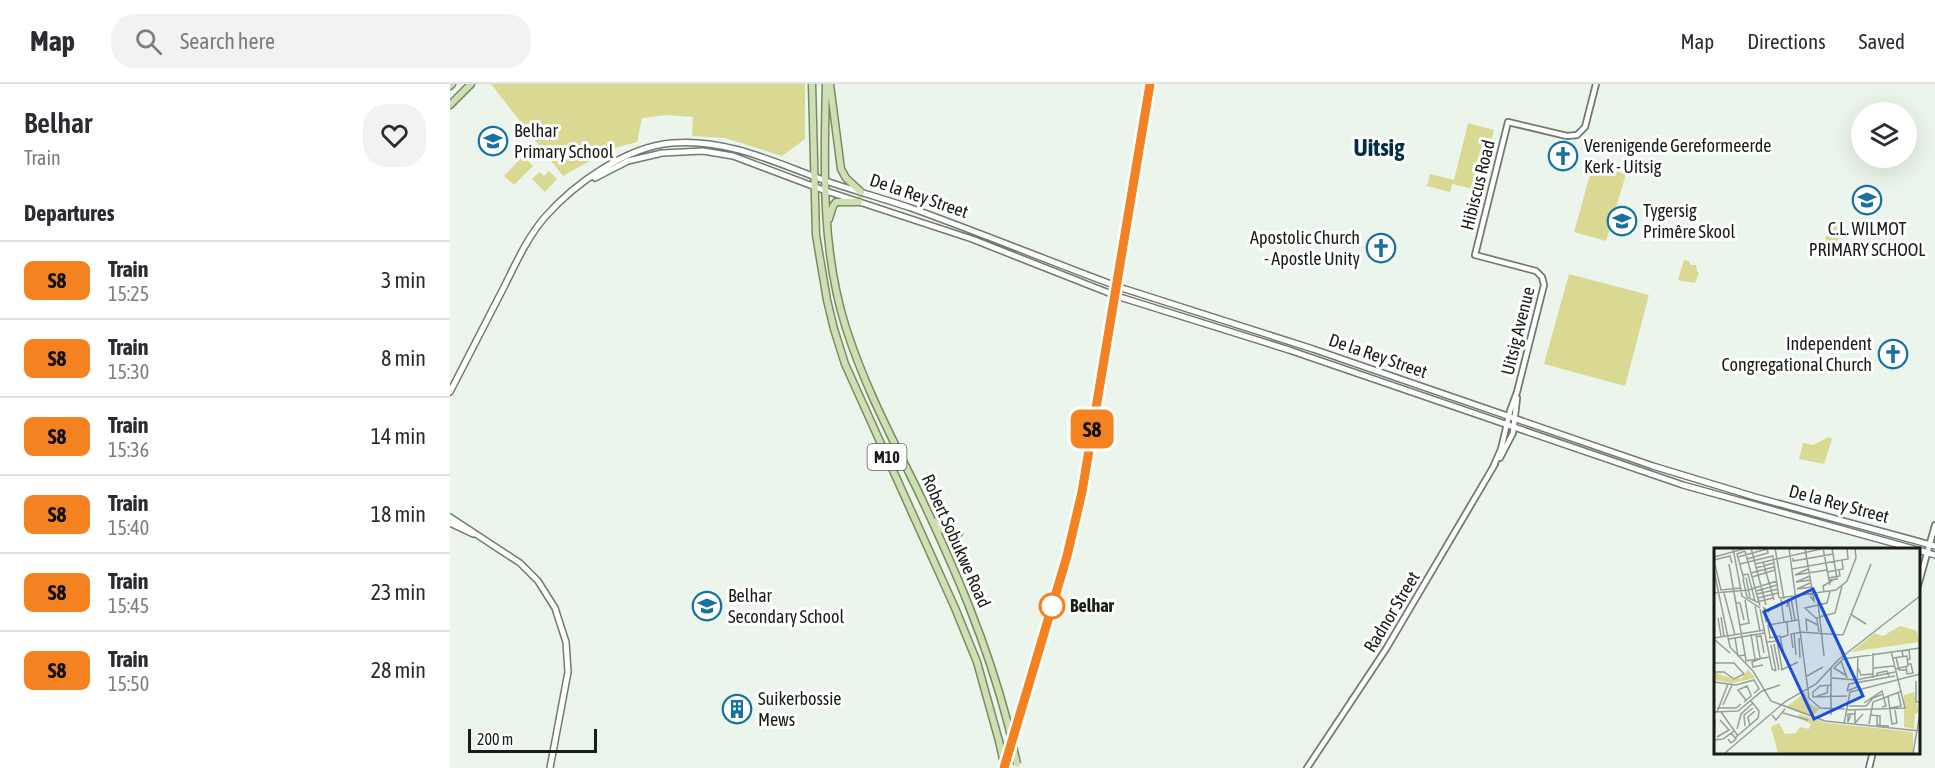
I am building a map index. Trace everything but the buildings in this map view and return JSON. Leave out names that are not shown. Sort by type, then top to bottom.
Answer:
[{"type":"main road","points":[[450,105],[471,84]]},
{"type":"main road","name":"Robert Sobukwe Road","points":[[812,84],[816,235],[834,329],[842,355],[955,608],[979,670],[1005,768]]},
{"type":"main road","points":[[828,84],[841,169],[846,178],[861,192]]},
{"type":"main road","name":"Robert Sobukwe Road","points":[[828,84],[827,228],[838,298],[854,352],[979,630],[995,678],[1018,766]]},
{"type":"main road","name":"De la Rey Street","points":[[585,182],[600,170],[634,152],[673,143],[736,148],[965,228],[1125,289],[1288,340],[1684,476],[1932,545]]},
{"type":"main road","name":"De la Rey Street","points":[[585,182],[618,165],[641,157],[674,151],[714,152],[742,158],[816,188],[972,239],[1109,293],[1290,350],[1683,485],[1910,548]]},
{"type":"main road","points":[[450,392],[532,234],[555,207],[585,182]]},
{"type":"main road","points":[[827,228],[834,204],[838,201],[859,202]]},
{"type":"main road","points":[[929,515],[943,530],[959,533]]},
{"type":"main road","points":[[450,517],[512,556],[530,572],[549,596],[563,630],[568,656],[567,679],[550,768]]},
{"type":"main road","points":[[450,523],[480,537]]},
{"type":"main road","points":[[1920,551],[1935,555]]},
{"type":"street","name":"Hibiscus Road","points":[[1475,255],[1508,122],[1567,136],[1577,135],[1585,126],[1596,84]]},
{"type":"street","name":"Uitsig Avenue","points":[[1475,255],[1536,271],[1544,280],[1507,424]]},
{"type":"street","name":"Uitsig Avenue","points":[[1514,427],[1517,392]]},
{"type":"street","name":"Radnor Street","points":[[1494,465],[1501,449],[1507,424]]},
{"type":"street","name":"Radnor Street","points":[[1307,768],[1386,649],[1509,441],[1514,427]]},
{"type":"street","points":[[1920,579],[1927,553],[1932,545],[1935,525]]},
{"type":"street","points":[[1869,768],[1873,753]]},
{"type":"green space","points":[[491,84],[805,84],[805,139],[782,156],[725,138],[692,136],[693,117],[666,115],[642,118],[637,142],[611,149],[563,176]]},
{"type":"green space","points":[[1468,123],[1494,130],[1478,190],[1452,184],[1450,192],[1427,186],[1430,174],[1454,180]]},
{"type":"green space","points":[[523,156],[533,166],[514,185],[504,176]]},
{"type":"green space","points":[[1593,164],[1626,174],[1606,241],[1574,232]]},
{"type":"green space","points":[[549,171],[557,179],[545,192],[532,179],[539,172],[544,176]]},
{"type":"green space","points":[[1831,219],[1843,222],[1837,244],[1825,241]]},
{"type":"green space","points":[[1684,260],[1689,261],[1691,265],[1696,265],[1699,273],[1695,283],[1678,280]]},
{"type":"green space","points":[[1569,274],[1649,295],[1625,386],[1544,364]]},
{"type":"green space","points":[[1829,437],[1832,439],[1824,464],[1799,459],[1803,443],[1813,445]]},
{"type":"railway","points":[[1001,768],[1074,514],[1148,84]]},
{"type":"train","name":"S8","points":[[1004,768],[1067,556],[1082,492],[1150,84]]},
{"type":"place","name":"Belhar Primary School","points":[[493,141]]},
{"type":"place","name":"Verenigende Gereformeerde Kerk - Uitsig","points":[[1563,156]]},
{"type":"place","name":"C.L. WILMOT PRIMARY SCHOOL","points":[[1867,200]]},
{"type":"place","name":"Tygersig Primêre Skool","points":[[1622,221]]},
{"type":"place","name":"Apostolic Church - Apostle Unity","points":[[1381,248]]},
{"type":"place","name":"Independent Congregational Church","points":[[1893,354]]},
{"type":"place","name":"Belhar Secondary School","points":[[707,606]]},
{"type":"place","name":"Belhar","points":[[1052,606]]},
{"type":"place","name":"Suikerbossie Mews","points":[[737,709]]},
{"type":"district","name":"Uitsig","points":[[1379,148]]}]
